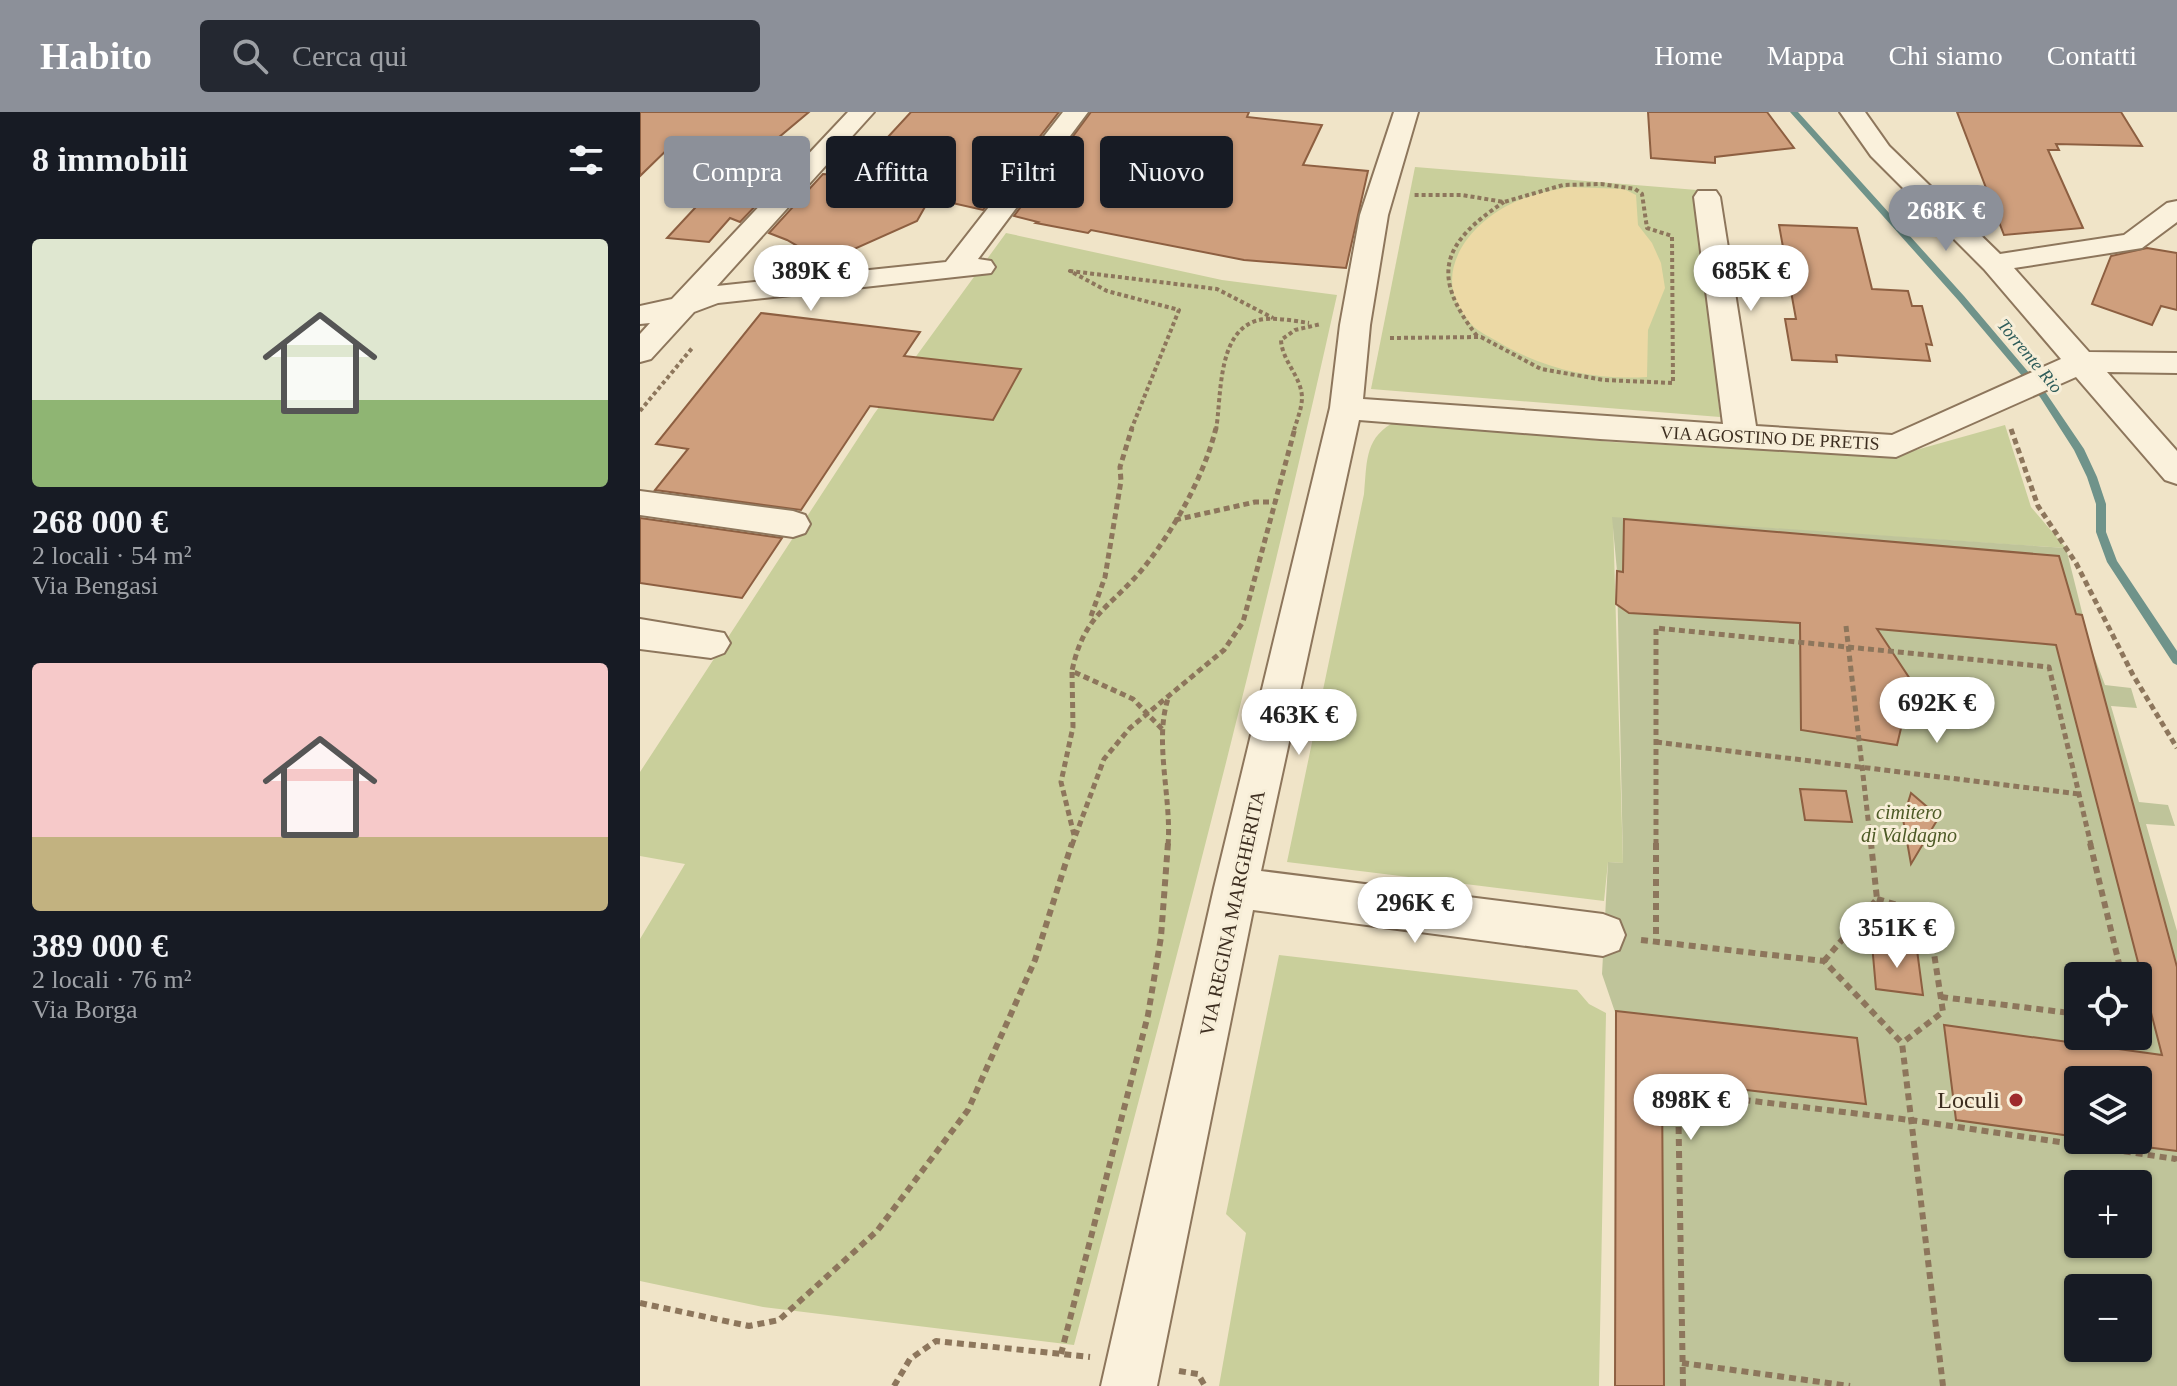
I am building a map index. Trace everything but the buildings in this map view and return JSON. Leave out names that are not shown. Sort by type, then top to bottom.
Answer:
[{"type":"street","points":[[640,352],[862,112]]},
{"type":"street","points":[[640,315],[681,307],[714,295],[967,269],[1076,112]]},
{"type":"street","name":"VIA REGINA MARGHERITA","points":[[1116,1372],[1236,888],[1346,408],[1371,331],[1374,215],[1406,112]]},
{"type":"street","points":[[1852,112],[1880,151],[1994,263],[2177,472]]},
{"type":"street","points":[[1707,197],[1741,436]]},
{"type":"street","points":[[1994,263],[2132,242],[2177,209]]},
{"type":"street","name":"VIA AGOSTINO DE PRETIS","points":[[1346,408],[1896,446],[2011,406],[2047,376],[2082,362],[2177,363]]},
{"type":"street","points":[[640,503],[793,524]]},
{"type":"street","points":[[640,634],[711,643]]},
{"type":"street","points":[[1236,888],[1619,937]]},
{"type":"path","points":[[1601,184],[1635,189],[1642,194],[1647,228],[1672,236],[1673,383],[1604,380],[1541,369],[1478,337],[1460,317],[1445,287],[1447,269],[1456,239],[1478,218],[1504,202],[1563,185],[1601,184]]},
{"type":"path","points":[[1406,195],[1462,195],[1504,202]]},
{"type":"path","points":[[1075,836],[1061,782],[1073,727],[1072,671],[1076,648],[1105,577],[1121,481],[1120,467],[1128,437],[1179,310],[1107,291],[1070,271],[1217,289],[1273,318],[1371,331],[1478,337]]},
{"type":"path","points":[[1091,616],[1111,602],[1143,569],[1175,520],[1215,433],[1220,379],[1232,343],[1245,326],[1273,318]]},
{"type":"path","points":[[640,1303],[749,1326],[779,1320],[877,1231],[968,1110],[1035,960],[1075,836],[1104,759],[1130,728],[1224,650],[1236,636],[1250,601],[1302,400],[1298,378],[1285,358],[1281,340],[1295,330],[1314,324]]},
{"type":"path","points":[[2011,406],[2038,506],[2076,563],[2133,675],[2177,748]]},
{"type":"path","points":[[1175,520],[1255,502],[1276,502]]},
{"type":"path","points":[[1824,961],[1877,899],[1846,626]]},
{"type":"path","points":[[1656,941],[1656,628],[2049,667],[2119,962]]},
{"type":"path","points":[[1072,671],[1116,689],[1149,713],[1162,729]]},
{"type":"path","points":[[1061,1354],[1148,1015],[1161,937],[1170,820],[1162,715],[1170,695]]},
{"type":"path","points":[[1656,742],[2079,794]]},
{"type":"path","points":[[1877,899],[1928,914],[1943,1012],[1902,1043]]},
{"type":"path","points":[[1619,937],[1824,961],[1902,1043],[1943,1386]]},
{"type":"path","points":[[1941,997],[2064,1012]]},
{"type":"path","points":[[1683,1386],[1678,1092],[1910,1120],[2176,1159],[2177,1164]]},
{"type":"path","points":[[894,1386],[907,1362],[918,1350],[936,1341],[1061,1354],[1116,1372]]},
{"type":"path","points":[[1682,1363],[1850,1386]]},
{"type":"path","points":[[1166,1369],[1198,1374],[1205,1386]]},
{"type":"green space","points":[[1415,167],[1697,190],[1720,417],[1371,389]]},
{"type":"green space","points":[[1006,233],[1222,280],[1337,295],[1244,690],[1074,1345],[763,1307],[640,1281],[640,939],[685,864],[640,856],[640,772],[874,414]]},
{"type":"green space","points":[[1391,424],[1436,424],[1612,442],[1891,457],[2005,425],[2031,507],[2066,548],[1613,518],[1623,863],[1608,862],[1604,901],[1287,862],[1364,494],[1368,454],[1382,430]]},
{"type":"green space","name":"cimitero di Valdagno","points":[[1612,517],[2066,548],[2091,648],[2105,685],[2131,688],[2137,708],[2111,706],[2139,802],[2168,805],[2175,826],[2146,824],[2177,931],[2177,1386],[1615,1386],[1616,1015],[1602,974],[1608,862],[1623,863],[1617,571]]},
{"type":"green space","points":[[1279,955],[1577,990],[1589,1004],[1606,1013],[1599,1386],[1219,1386],[1246,1233],[1226,1214]]},
{"type":"sand","points":[[1570,187],[1624,189],[1636,195],[1638,225],[1652,243],[1661,263],[1665,288],[1648,330],[1647,377],[1590,375],[1535,360],[1474,327],[1459,308],[1453,289],[1453,270],[1459,252],[1471,235],[1485,220],[1503,208],[1534,195]]},
{"type":"waterway","name":"Torrente Rio","points":[[1794,112],[1961,298],[2043,395],[2079,449],[2092,477],[2101,504],[2101,532],[2112,562],[2177,660]]},
{"type":"place","name":"Loculi","points":[[2016,1100]]}]
